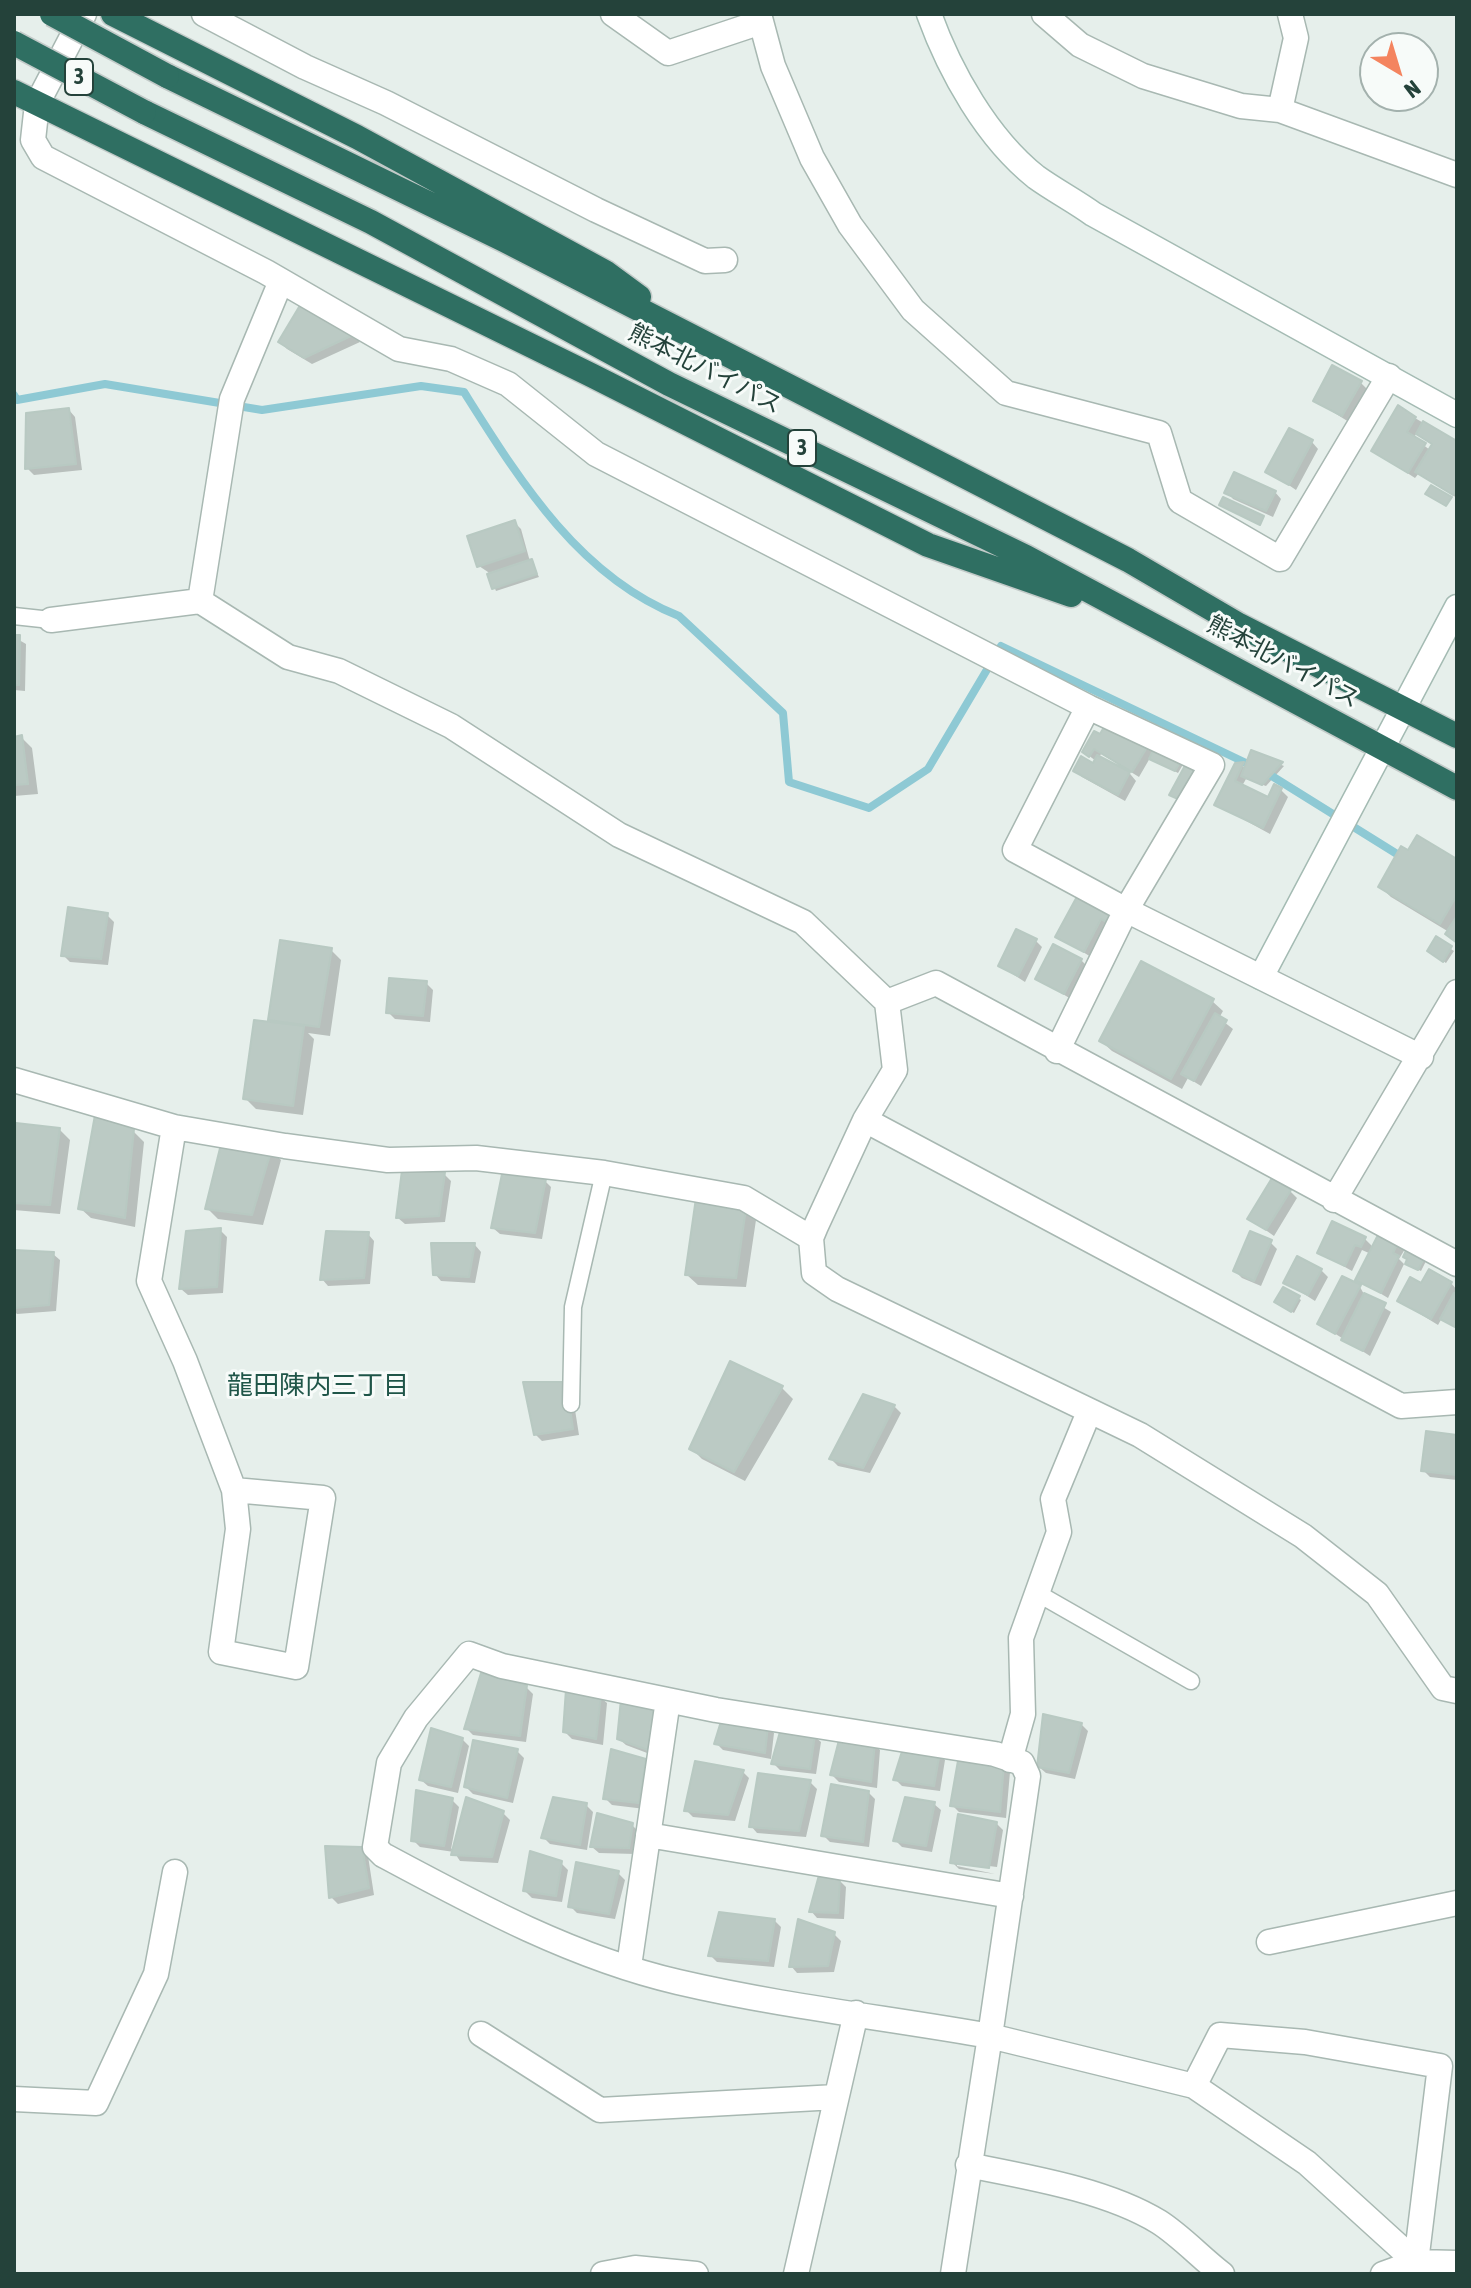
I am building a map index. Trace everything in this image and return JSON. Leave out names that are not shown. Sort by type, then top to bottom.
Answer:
[{"type":"highway","name":"熊本北バイパス","points":[[52,14],[167,76],[504,240],[1128,560],[1239,625],[1457,736]]},
{"type":"highway","points":[[113,14],[357,137],[605,272],[703,343]]},
{"type":"highway","name":"熊本北バイパス","points":[[14,43],[144,112],[371,222],[669,384],[1026,557],[1457,788]]},
{"type":"highway","points":[[14,92],[591,375],[928,545],[1137,618]]},
{"type":"street","points":[[84,14],[37,104],[33,140],[43,157],[281,281],[399,349],[451,359],[508,384],[596,454],[1088,707],[1212,765],[1126,910],[1057,1051]]},
{"type":"street","points":[[204,14],[596,210],[705,261],[725,260]]},
{"type":"street","points":[[613,14],[668,53],[760,18],[790,110],[819,170],[864,245],[913,310],[1006,393],[1159,433],[1180,501],[1280,559],[1389,376]]},
{"type":"street","points":[[929,14],[964,88],[991,128],[1037,178],[1093,214],[1457,415]]},
{"type":"street","points":[[1044,14],[1080,45],[1143,76],[1241,106],[1280,110],[1457,175]]},
{"type":"street","points":[[1280,110],[1296,38],[1290,14]]},
{"type":"street","points":[[200,601],[232,399],[281,281]]},
{"type":"street","points":[[51,620],[200,601],[288,657],[339,671],[451,726],[619,835],[803,922],[887,1002],[895,1070],[865,1120],[811,1238],[814,1273],[837,1289],[1140,1435],[1303,1536],[1377,1594],[1443,1688],[1457,1691]]},
{"type":"street","points":[[1261,977],[1457,607]]},
{"type":"street","points":[[1088,707],[1015,850],[1126,910],[1421,1057]]},
{"type":"street","points":[[887,1002],[936,983],[1057,1051],[1457,1264]]},
{"type":"street","points":[[1334,1200],[1457,992]]},
{"type":"street","points":[[14,1080],[174,1127],[388,1160],[476,1158],[604,1173],[744,1198],[811,1238]]},
{"type":"street","points":[[865,1120],[1401,1406],[1457,1402]]},
{"type":"street","points":[[174,1127],[149,1281],[191,1376],[234,1490],[238,1529],[221,1652],[296,1667],[323,1498],[234,1490]]},
{"type":"street","points":[[1010,1760],[1023,1714],[1021,1638],[1059,1532],[1053,1499],[1089,1412]]},
{"type":"street","points":[[953,2274],[968,2165],[990,2036],[1011,1896],[1028,1772],[1022,1763],[668,1700],[502,1666],[469,1654],[416,1718],[389,1763],[375,1847],[383,1855],[458,1895],[565,1945],[677,1982],[990,2036],[1194,2086],[1307,2163],[1416,2262]]},
{"type":"street","points":[[629,1966],[668,1700]]},
{"type":"street","points":[[648,1835],[1011,1896]]},
{"type":"street","points":[[14,2099],[96,2103],[156,1974],[175,1872]]},
{"type":"street","points":[[1269,1942],[1457,1903]]},
{"type":"street","points":[[796,2274],[856,2013]]},
{"type":"street","points":[[481,2034],[600,2110],[836,2097]]},
{"type":"street","points":[[1194,2086],[1220,2035],[1305,2042],[1440,2066],[1416,2262]]},
{"type":"street","points":[[968,2165],[1026,2176],[1125,2206],[1160,2223],[1222,2274]]},
{"type":"street","points":[[1383,2274],[1416,2262],[1457,2263]]},
{"type":"street","points":[[603,2274],[635,2268],[696,2274]]},
{"type":"lane","points":[[14,616],[51,620]]},
{"type":"lane","points":[[571,1404],[573,1307],[604,1173]]},
{"type":"lane","points":[[1037,1593],[1191,1681]]},
{"type":"building","points":[[302,302],[355,334],[304,358],[278,342]]},
{"type":"building","points":[[1332,365],[1362,381],[1342,416],[1313,401]]},
{"type":"building","points":[[1398,405],[1416,417],[1407,432],[1426,443],[1408,473],[1371,451]]},
{"type":"building","points":[[69,408],[76,464],[25,469],[26,413]]},
{"type":"building","points":[[1423,421],[1457,441],[1457,488],[1453,495],[1415,472],[1432,444],[1416,434]]},
{"type":"building","points":[[1289,428],[1313,440],[1289,485],[1265,472]]},
{"type":"building","points":[[1234,472],[1276,491],[1266,511],[1224,493]]},
{"type":"building","points":[[1431,485],[1452,497],[1446,506],[1425,494]]},
{"type":"building","points":[[1223,497],[1264,516],[1260,525],[1219,505]]},
{"type":"building","points":[[515,520],[525,551],[477,567],[467,536]]},
{"type":"building","points":[[532,559],[537,574],[492,589],[487,574]]},
{"type":"building","points":[[14,635],[20,635],[19,685],[14,685]]},
{"type":"building","points":[[1111,715],[1152,739],[1132,772],[1094,749],[1089,757],[1082,752],[1094,731],[1100,734]]},
{"type":"building","points":[[22,735],[28,784],[14,785],[14,737]]},
{"type":"building","points":[[1157,742],[1183,757],[1175,771],[1149,759]]},
{"type":"building","points":[[1251,750],[1283,762],[1262,785],[1241,776]]},
{"type":"building","points":[[1097,755],[1130,772],[1118,795],[1073,771],[1081,756],[1093,763]]},
{"type":"building","points":[[1188,760],[1197,765],[1178,799],[1169,795]]},
{"type":"building","points":[[1244,762],[1235,781],[1268,797],[1274,784],[1282,788],[1263,828],[1214,805],[1235,763]]},
{"type":"building","points":[[1417,835],[1457,859],[1457,895],[1440,924],[1378,887],[1401,846],[1408,850]]},
{"type":"building","points":[[1080,891],[1118,911],[1111,924],[1101,919],[1084,952],[1055,937]]},
{"type":"building","points":[[68,907],[108,913],[101,959],[61,956]]},
{"type":"building","points":[[1457,916],[1457,943],[1445,934]]},
{"type":"building","points":[[1016,929],[1037,939],[1018,976],[998,966]]},
{"type":"building","points":[[1436,936],[1452,946],[1443,962],[1427,951]]},
{"type":"building","points":[[280,940],[332,948],[319,1027],[268,1020]]},
{"type":"building","points":[[1053,944],[1082,959],[1064,994],[1035,979]]},
{"type":"building","points":[[1141,961],[1214,999],[1171,1079],[1099,1041]]},
{"type":"building","points":[[389,978],[427,981],[423,1016],[386,1013]]},
{"type":"building","points":[[1215,1013],[1227,1020],[1194,1081],[1181,1074]]},
{"type":"building","points":[[254,1020],[304,1026],[293,1106],[243,1099]]},
{"type":"building","points":[[95,1115],[134,1129],[125,1218],[78,1209]]},
{"type":"building","points":[[16,1123],[60,1128],[50,1205],[14,1203]]},
{"type":"building","points":[[222,1140],[272,1148],[252,1215],[205,1209]]},
{"type":"building","points":[[402,1170],[445,1172],[439,1216],[396,1218]]},
{"type":"building","points":[[502,1174],[546,1179],[535,1233],[491,1228]]},
{"type":"building","points":[[1272,1178],[1291,1190],[1266,1230],[1247,1219]]},
{"type":"building","points":[[696,1198],[746,1208],[736,1278],[685,1275]]},
{"type":"building","points":[[1332,1221],[1366,1237],[1361,1247],[1355,1245],[1345,1266],[1317,1253]]},
{"type":"building","points":[[221,1228],[217,1287],[179,1289],[186,1231]]},
{"type":"building","points":[[326,1231],[369,1232],[364,1278],[320,1280]]},
{"type":"building","points":[[1250,1231],[1272,1240],[1254,1281],[1233,1271]]},
{"type":"building","points":[[1380,1231],[1399,1240],[1393,1253],[1399,1256],[1381,1293],[1355,1280]]},
{"type":"building","points":[[431,1243],[475,1243],[469,1277],[433,1275]]},
{"type":"building","points":[[1409,1244],[1427,1252],[1418,1270],[1405,1264],[1407,1259],[1403,1257]]},
{"type":"building","points":[[14,1250],[54,1252],[49,1305],[14,1308]]},
{"type":"building","points":[[1297,1256],[1322,1269],[1308,1295],[1283,1283]]},
{"type":"building","points":[[1429,1269],[1452,1282],[1431,1319],[1397,1301],[1410,1277],[1421,1283]]},
{"type":"building","points":[[1342,1276],[1361,1285],[1335,1334],[1317,1324]]},
{"type":"building","points":[[1283,1287],[1300,1296],[1291,1312],[1274,1302]]},
{"type":"building","points":[[1364,1293],[1386,1303],[1363,1351],[1341,1340]]},
{"type":"building","points":[[1454,1293],[1457,1294],[1457,1328],[1440,1319]]},
{"type":"building","points":[[730,1361],[783,1386],[734,1472],[689,1449]]},
{"type":"building","points":[[523,1382],[566,1382],[573,1429],[534,1435]]},
{"type":"building","points":[[863,1394],[895,1405],[863,1468],[829,1459]]},
{"type":"building","points":[[1426,1431],[1457,1435],[1457,1475],[1421,1471]]},
{"type":"building","points":[[481,1673],[527,1685],[520,1736],[464,1729]]},
{"type":"building","points":[[566,1689],[601,1695],[596,1739],[563,1732]]},
{"type":"building","points":[[621,1699],[655,1705],[648,1750],[617,1739]]},
{"type":"building","points":[[1043,1714],[1082,1723],[1069,1773],[1037,1767]]},
{"type":"building","points":[[722,1718],[768,1725],[765,1753],[714,1744]]},
{"type":"building","points":[[431,1728],[463,1738],[451,1787],[419,1780]]},
{"type":"building","points":[[781,1728],[815,1734],[810,1769],[771,1764]]},
{"type":"building","points":[[840,1736],[875,1742],[871,1782],[830,1775]]},
{"type":"building","points":[[473,1740],[518,1749],[507,1798],[464,1787]]},
{"type":"building","points":[[904,1745],[940,1751],[934,1786],[893,1780]]},
{"type":"building","points":[[611,1749],[646,1759],[639,1803],[603,1799]]},
{"type":"building","points":[[959,1755],[1004,1763],[1000,1812],[950,1806]]},
{"type":"building","points":[[695,1761],[744,1770],[728,1815],[684,1811]]},
{"type":"building","points":[[758,1773],[811,1780],[799,1831],[749,1827]]},
{"type":"building","points":[[831,1784],[869,1791],[863,1842],[821,1836]]},
{"type":"building","points":[[416,1790],[453,1798],[444,1846],[411,1841]]},
{"type":"building","points":[[466,1797],[504,1811],[492,1857],[451,1855]]},
{"type":"building","points":[[553,1797],[587,1803],[580,1845],[541,1838]]},
{"type":"building","points":[[905,1797],[935,1802],[926,1846],[893,1841]]},
{"type":"building","points":[[597,1813],[633,1823],[629,1848],[590,1847]]},
{"type":"building","points":[[958,1814],[997,1822],[989,1868],[950,1863]]},
{"type":"building","points":[[325,1846],[362,1847],[369,1888],[329,1898]]},
{"type":"building","points":[[530,1851],[562,1861],[556,1896],[523,1891]]},
{"type":"building","points":[[576,1862],[619,1871],[609,1914],[568,1907]]},
{"type":"building","points":[[819,1875],[840,1878],[838,1913],[809,1912]]},
{"type":"building","points":[[719,1912],[775,1919],[768,1961],[708,1956]]},
{"type":"building","points":[[798,1919],[835,1932],[828,1966],[789,1967]]},
{"type":"waterway","points":[[14,395],[17,400],[105,384],[262,410],[421,386],[464,392],[530,491],[581,550],[643,598],[679,616],[783,713],[789,782],[869,808],[928,769],[1001,646],[1267,773],[1405,859]]},
{"type":"district","name":"龍田陳内三丁目","points":[[318,1386]]}]
